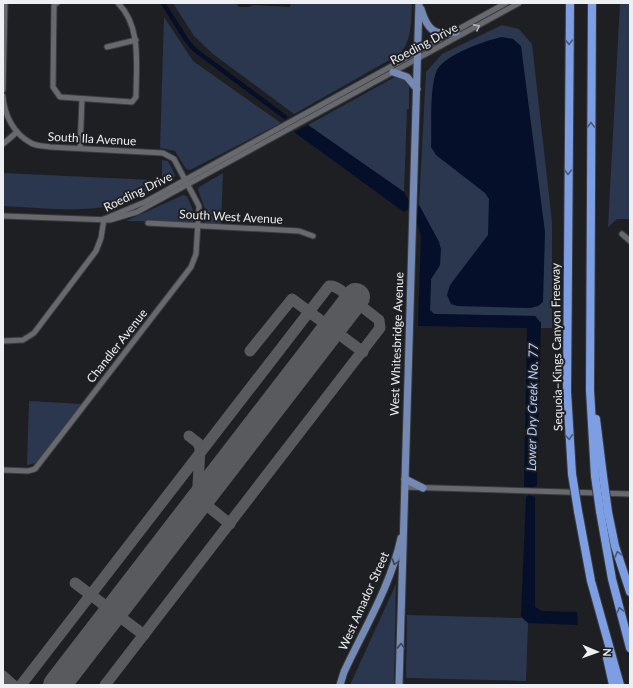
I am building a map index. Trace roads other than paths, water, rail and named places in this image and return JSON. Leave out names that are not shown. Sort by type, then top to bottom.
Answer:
[{"type":"highway","name":"Sequoia–Kings Canyon Freeway","points":[[570,3],[567,392],[572,474],[591,581],[620,685]]},
{"type":"highway","points":[[592,3],[590,248],[595,406],[599,476],[612,579],[630,648]]},
{"type":"highway","points":[[604,511],[630,592]]},
{"type":"highway","points":[[625,576],[630,588]]},
{"type":"highway","points":[[591,581],[613,685]]},
{"type":"main road","points":[[419,3],[424,20],[435,32],[444,35],[456,32]]},
{"type":"main road","name":"West Whitesbridge Avenue","points":[[399,685],[419,3]]},
{"type":"main road","points":[[393,72],[407,77],[416,89]]},
{"type":"main road","points":[[405,479],[423,488]]},
{"type":"main road","name":"West Amador Street","points":[[340,685],[344,672],[388,579],[398,553],[404,524]]},
{"type":"street","points":[[3,90],[5,3]]},
{"type":"street","points":[[56,4],[53,87],[60,97],[132,102],[136,97],[136,40],[124,9],[118,3]]},
{"type":"street","name":"Roeding Drive","points":[[187,182],[418,54],[506,3]]},
{"type":"street","name":"Roeding Drive","points":[[104,219],[109,215],[134,208],[187,182],[393,72],[418,54],[507,11],[519,3]]},
{"type":"street","points":[[107,47],[136,40]]},
{"type":"street","points":[[3,96],[6,114],[17,132],[3,144]]},
{"type":"street","points":[[80,148],[82,99]]},
{"type":"street","name":"South Ila Avenue","points":[[17,132],[32,144],[50,147],[163,153],[170,155]]},
{"type":"street","name":"Chandler Avenue","points":[[3,470],[33,470],[191,267],[196,254],[199,206],[178,166],[170,155]]},
{"type":"street","points":[[3,216],[104,219],[101,238],[96,251],[38,329],[23,340],[3,342]]},
{"type":"street","name":"South West Avenue","points":[[148,223],[299,231],[313,236]]},
{"type":"street","points":[[622,234],[630,241]]},
{"type":"street","points":[[404,487],[630,494]]},
{"type":"water","points":[[502,37],[513,39],[521,46],[545,232],[543,302],[538,306],[530,308],[457,306],[451,304],[447,295],[450,285],[488,235],[489,199],[485,193],[436,155],[431,147],[431,107],[434,77],[441,64],[448,59],[466,49],[486,41]]},
{"type":"water","points":[[308,125],[404,192],[409,201],[409,209],[404,212],[294,132]]},
{"type":"water","points":[[419,205],[439,242],[441,249],[440,265],[431,279],[430,310],[434,314],[535,316],[541,323],[537,485],[532,488],[524,487],[527,328],[418,326],[421,236],[416,220],[416,208]]},
{"type":"water","points":[[529,495],[535,497],[535,607],[542,611],[577,612],[578,625],[528,623],[521,616],[526,497]]},
{"type":"waterway","name":"Lower Dry Creek No. 77","points":[[163,3],[187,41],[195,50],[285,117]]}]
